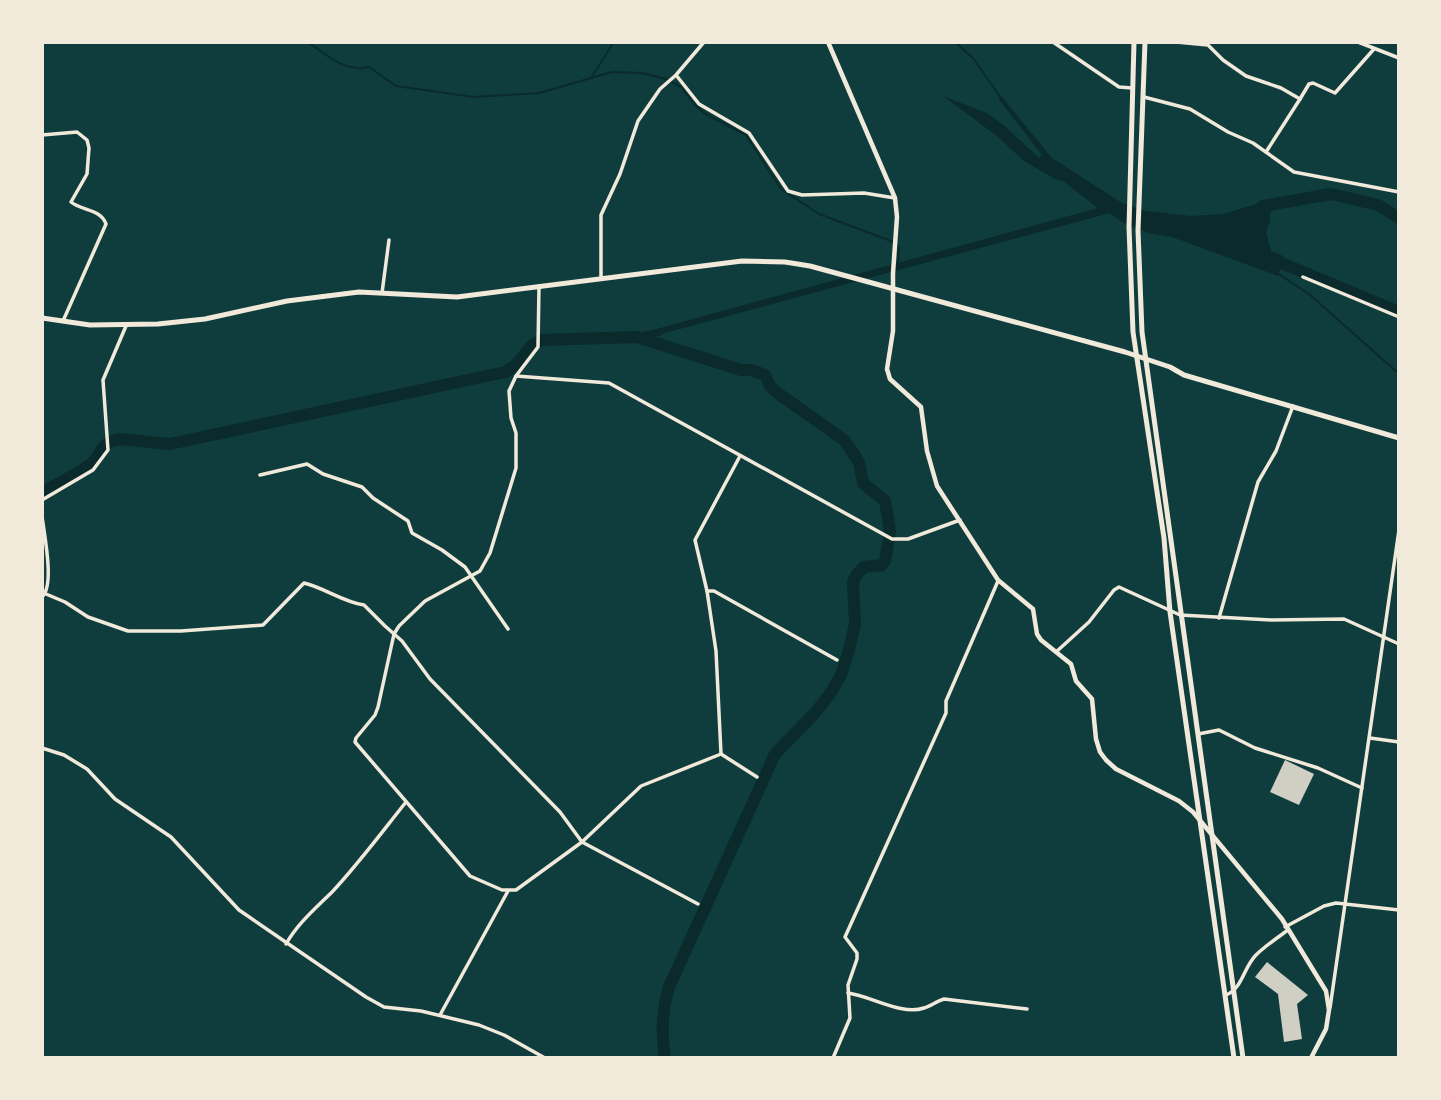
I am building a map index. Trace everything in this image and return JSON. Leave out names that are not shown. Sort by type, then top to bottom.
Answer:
[{"type":"main road","points":[[828,42],[895,198],[897,217],[893,331],[887,369],[890,379],[921,407],[927,451],[937,486],[998,580],[1033,610],[1037,634],[1041,640],[1071,664],[1076,681],[1092,699],[1097,738],[1105,760],[1116,769],[1179,801],[1201,821],[1282,919],[1326,991],[1329,1010],[1321,1041],[1311,1058]]},
{"type":"main road","points":[[1134,42],[1129,228],[1133,332],[1164,538],[1170,612],[1234,1058]]},
{"type":"main road","points":[[1145,42],[1138,231],[1143,332],[1243,1058]]},
{"type":"main road","points":[[42,318],[126,326],[205,318],[287,301],[359,292],[457,297],[743,261],[785,262],[846,276],[1137,356],[1170,367],[1184,375],[1399,438]]},
{"type":"street","points":[[601,279],[601,215],[620,174],[643,111],[704,42]]},
{"type":"street","points":[[1053,42],[1119,87],[1132,88]]},
{"type":"street","points":[[1177,42],[1208,45],[1246,76],[1281,88],[1300,99]]},
{"type":"street","points":[[1358,42],[1399,58]]},
{"type":"street","points":[[1266,152],[1309,84],[1313,83],[1335,93],[1374,49]]},
{"type":"street","points":[[676,75],[699,104],[749,133],[788,191],[802,195],[864,193],[895,198]]},
{"type":"street","points":[[1142,97],[1190,109],[1266,152],[1294,172],[1399,192]]},
{"type":"street","points":[[42,135],[78,132],[87,140],[87,174],[71,202],[97,213],[104,218],[106,224],[63,321]]},
{"type":"street","points":[[382,293],[389,240]]},
{"type":"street","points":[[1303,276],[1399,317]]},
{"type":"street","points":[[539,286],[538,345],[509,391],[509,407],[516,433],[516,468],[490,553],[480,571],[425,601],[399,626],[394,634],[378,707],[355,742],[470,876],[508,891],[516,890],[582,842],[641,786],[721,754]]},
{"type":"street","points":[[42,500],[93,470],[108,450],[103,380],[126,326]]},
{"type":"street","points":[[516,376],[609,383],[892,539],[908,539],[960,520]]},
{"type":"street","points":[[1219,618],[1258,482],[1276,451],[1293,405]]},
{"type":"street","points":[[721,754],[716,651],[707,592],[695,540],[740,456]]},
{"type":"street","points":[[260,475],[307,464],[323,474],[359,485],[373,498],[408,521],[412,533],[466,567],[508,629]]},
{"type":"street","points":[[42,516],[48,579],[44,596],[88,617],[128,631],[181,631],[263,625],[304,583],[364,605],[402,641],[430,679],[560,812],[582,842],[698,904]]},
{"type":"street","points":[[1329,1010],[1399,530]]},
{"type":"street","points":[[833,1058],[849,1018],[848,985],[857,953],[845,937],[946,713],[946,701],[998,580]]},
{"type":"street","points":[[1056,652],[1089,622],[1119,587],[1180,615],[1344,619],[1399,644]]},
{"type":"street","points":[[707,592],[714,591],[838,660]]},
{"type":"street","points":[[1198,734],[1219,730],[1255,748],[1318,768],[1362,788]]},
{"type":"street","points":[[1370,738],[1399,742]]},
{"type":"street","points":[[42,748],[64,755],[88,769],[115,799],[172,837],[239,910],[285,944],[384,1007],[440,1015],[493,1030],[545,1058]]},
{"type":"street","points":[[721,754],[757,777]]},
{"type":"street","points":[[285,944],[311,910],[332,892],[366,853],[406,802]]},
{"type":"street","points":[[440,1015],[508,891]]},
{"type":"street","points":[[1224,996],[1234,992],[1256,954],[1287,929],[1324,906],[1345,902],[1399,910]]},
{"type":"street","points":[[848,993],[893,1007],[924,1009],[944,999],[1027,1009]]},
{"type":"water","points":[[943,96],[989,114],[1039,158],[1042,155],[998,98],[1001,96],[1052,158],[1122,203],[1146,211],[1191,216],[1223,214],[1279,197],[1279,203],[1270,214],[1266,232],[1271,251],[1283,256],[1278,276],[1172,237],[1148,233],[1122,222],[1110,213],[654,336],[653,330],[1098,208],[1063,181],[1024,161],[997,136]]},
{"type":"building","points":[[1285,760],[1314,774],[1299,805],[1270,792]]},
{"type":"building","points":[[1267,962],[1308,995],[1297,1004],[1302,1039],[1284,1042],[1278,994],[1255,977]]},
{"type":"waterway","points":[[308,42],[344,65],[369,67],[396,86],[474,97],[539,93],[612,72],[642,73],[666,79],[681,87],[704,113],[746,135],[781,189],[819,214],[891,241],[899,247],[898,266]]},
{"type":"waterway","points":[[591,78],[614,42]]},
{"type":"waterway","points":[[955,42],[973,58],[1001,98]]},
{"type":"waterway","points":[[1263,206],[1331,194],[1378,205],[1399,218]]},
{"type":"waterway","points":[[1267,257],[1399,312]]},
{"type":"waterway","points":[[1277,273],[1309,294],[1399,374]]},
{"type":"waterway","points":[[637,337],[660,332]]},
{"type":"waterway","points":[[42,493],[91,464],[104,446],[112,441],[119,439],[170,444],[505,372],[515,366],[532,345],[542,340],[637,337],[741,370],[751,370],[765,375],[776,392],[844,440],[859,462],[863,483],[885,501],[890,531],[885,561],[882,565],[864,567],[857,574],[853,582],[855,624],[841,675],[814,714],[775,754],[669,987],[663,1022],[665,1058]]}]
